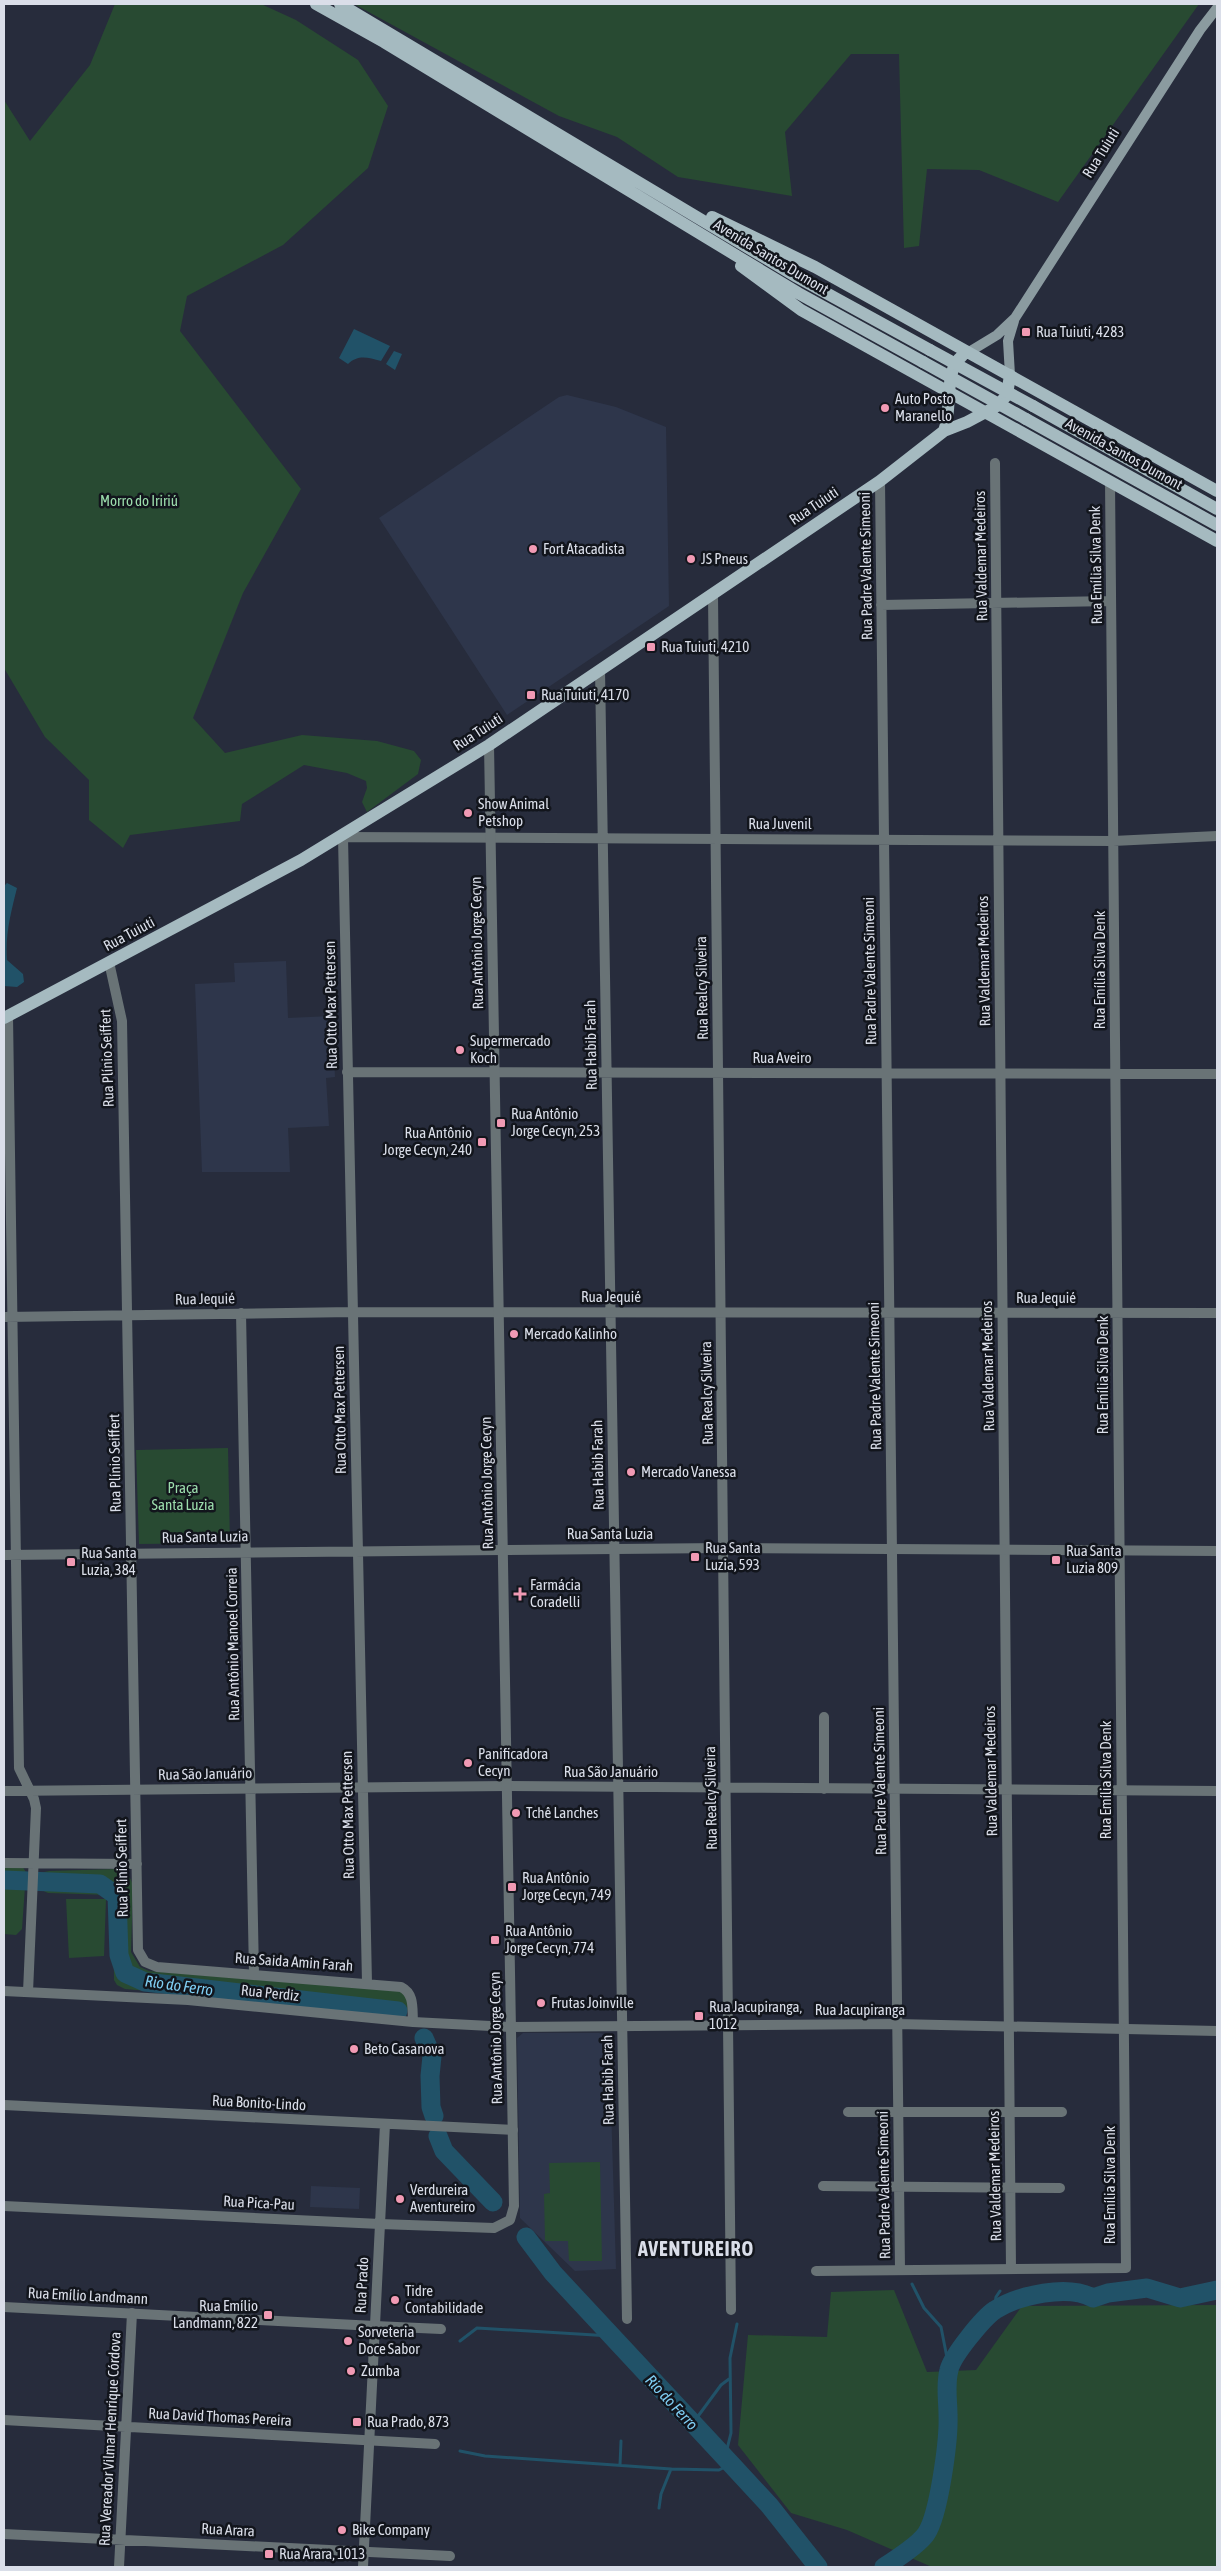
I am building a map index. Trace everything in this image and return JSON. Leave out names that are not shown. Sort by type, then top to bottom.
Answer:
[{"type":"main road","name":"Avenida Santos Dumont","points":[[316,4],[384,42],[809,299],[1217,525]]},
{"type":"main road","name":"Avenida Santos Dumont","points":[[340,4],[797,277],[1217,509]]},
{"type":"main road","name":"Rua Tuiuti","points":[[944,431],[948,420],[953,367],[956,360],[997,335],[1015,318],[1200,30],[1217,8]]},
{"type":"main road","points":[[635,180],[815,267],[1217,491]]},
{"type":"main road","points":[[696,230],[762,283],[801,310],[1217,540]]},
{"type":"main road","name":"Rua Tuiuti","points":[[6,1017],[256,885],[342,836],[489,745],[713,595],[880,481],[944,431],[986,412],[1007,395],[1010,375],[1008,341],[1015,318]]},
{"type":"main road","points":[[967,422],[1003,422]]},
{"type":"street","name":"Rua Valdemar Medeiros","points":[[995,462],[1011,2269]]},
{"type":"street","name":"Rua Padre Valente Simeoni","points":[[880,481],[900,2270]]},
{"type":"street","name":"Rua Emília Silva Denk","points":[[1011,2269],[1126,2268],[1110,481]]},
{"type":"street","name":"Rua Realcy Silveira","points":[[713,595],[732,2310]]},
{"type":"street","points":[[881,605],[1112,601]]},
{"type":"street","name":"Rua Habib Farah","points":[[600,670],[627,2319]]},
{"type":"street","name":"Rua Antônio Jorge Cecyn","points":[[489,745],[513,2130],[514,2206],[510,2220]]},
{"type":"street","name":"Rua Juvenil","points":[[342,836],[1114,840],[1217,836]]},
{"type":"street","name":"Rua Otto Max Pettersen","points":[[342,836],[367,1983]]},
{"type":"street","name":"Rua Plínio Seiffert","points":[[110,962],[122,1021],[138,1950],[145,1962]]},
{"type":"street","points":[[6,1017],[8,1317],[16,1555],[19,1768],[36,1808],[28,1992]]},
{"type":"street","name":"Rua Aveiro","points":[[347,1072],[1217,1074]]},
{"type":"street","name":"Rua Jequié","points":[[8,1317],[353,1312],[1217,1313]]},
{"type":"street","name":"Rua Antônio Manoel Correia","points":[[241,1313],[254,1974]]},
{"type":"street","name":"Rua Santa Luzia","points":[[4,1555],[358,1550],[723,1548],[1217,1552]]},
{"type":"street","points":[[824,1717],[824,1789]]},
{"type":"street","name":"Rua São Januário","points":[[4,1791],[507,1786],[1217,1791]]},
{"type":"street","points":[[4,1863],[33,1869],[137,1864]]},
{"type":"street","name":"Rua Saida Amin Farah","points":[[145,1962],[157,1968],[395,1985],[405,1989],[412,1999],[413,2022]]},
{"type":"street","name":"Rua Perdiz","points":[[4,1991],[188,2000],[413,2022]]},
{"type":"street","name":"Rua Jacupiranga","points":[[413,2022],[511,2027],[898,2024],[1217,2031]]},
{"type":"street","name":"Rua Bonito-Lindo","points":[[4,2106],[513,2130]]},
{"type":"street","points":[[848,2112],[1062,2112]]},
{"type":"street","name":"Rua Prado","points":[[363,2567],[385,2124]]},
{"type":"street","points":[[823,2186],[1060,2188]]},
{"type":"street","name":"Rua Pica-Pau","points":[[4,2206],[494,2228],[510,2220]]},
{"type":"street","points":[[816,2271],[1011,2269]]},
{"type":"street","name":"Rua Emílio Landmann","points":[[4,2307],[441,2329]]},
{"type":"street","name":"Rua Vereador Vilmar Henrique Córdova","points":[[119,2567],[132,2313]]},
{"type":"street","name":"Rua David Thomas Pereira","points":[[4,2420],[435,2444]]},
{"type":"street","name":"Rua Arara","points":[[4,2534],[450,2556]]},
{"type":"shaded area","points":[[354,329],[390,346],[381,361],[360,358],[348,364],[339,358]]},
{"type":"shaded area","points":[[394,351],[402,354],[395,370],[386,364]]},
{"type":"shaded area","name":"Fort Atacadista","points":[[567,395],[616,407],[666,427],[669,606],[507,715],[379,518],[559,397]]},
{"type":"shaded area","points":[[7,883],[17,888],[9,924],[7,960],[23,974],[24,982],[17,987],[4,986],[4,886]]},
{"type":"shaded area","points":[[286,961],[288,1018],[332,1016],[335,1077],[326,1078],[329,1126],[288,1128],[290,1172],[202,1172],[195,984],[235,982],[234,963]]},
{"type":"shaded area","points":[[523,2033],[599,2033],[604,2034],[609,2041],[616,2269],[575,2271],[520,2218],[517,2038]]},
{"type":"shaded area","points":[[311,2186],[360,2188],[359,2209],[310,2207]]},
{"type":"green space","name":"Morro do Iririú","points":[[115,4],[261,4],[296,20],[358,60],[388,106],[368,168],[283,245],[187,296],[180,331],[301,489],[243,593],[193,718],[225,753],[302,735],[377,741],[414,751],[421,760],[418,774],[367,812],[362,802],[367,788],[366,781],[347,773],[304,765],[242,804],[240,821],[130,835],[123,848],[89,820],[89,780],[45,737],[4,668],[4,100],[30,141],[90,65]]},
{"type":"green space","points":[[354,4],[1199,4],[1058,202],[979,170],[927,169],[919,246],[904,248],[899,54],[851,54],[785,132],[792,196],[678,177],[617,137],[559,116]]},
{"type":"green space","name":"Praça Santa Luzia","points":[[228,1448],[230,1543],[139,1544],[136,1450]]},
{"type":"green space","points":[[4,1866],[22,1866],[26,1872],[22,1929],[16,1935],[4,1934]]},
{"type":"green space","points":[[116,1869],[130,1877],[133,1887],[131,1952],[140,1967],[149,1971],[401,1991],[407,1997],[408,2010],[404,2013],[125,1989],[117,1985],[114,1980],[113,1898],[109,1895],[48,1893],[39,1889],[37,1881],[40,1873],[49,1871]]},
{"type":"green space","points":[[66,1899],[106,1899],[104,1956],[69,1958]]},
{"type":"green space","points":[[600,2162],[602,2261],[569,2261],[568,2241],[545,2241],[544,2194],[550,2193],[549,2163]]},
{"type":"green space","points":[[894,2290],[927,2372],[976,2370],[1022,2306],[1217,2305],[1217,2567],[932,2567],[847,2530],[791,2513],[738,2445],[748,2335],[827,2337],[831,2292]]},
{"type":"waterway","name":"Rio do Ferro","points":[[4,1880],[100,1884],[117,1896],[119,1955],[125,1973],[145,1982],[398,2011]]},
{"type":"waterway","name":"Rio do Ferro","points":[[424,2038],[432,2056],[430,2076],[431,2107],[434,2116]]},
{"type":"waterway","name":"Rio do Ferro","points":[[438,2136],[444,2151],[493,2202]]},
{"type":"waterway","name":"Rio do Ferro","points":[[526,2237],[553,2273],[769,2505],[818,2567]]},
{"type":"waterway","points":[[912,2284],[924,2308],[941,2327],[949,2368]]},
{"type":"waterway","points":[[884,2567],[918,2543],[926,2534],[931,2524],[939,2495],[945,2459],[948,2427],[947,2387],[949,2370],[962,2347],[990,2314],[1017,2300],[1044,2293],[1071,2292],[1093,2298],[1108,2293],[1147,2288],[1180,2298],[1217,2290]]},
{"type":"waterway","points":[[994,2311],[996,2297],[1000,2291]]},
{"type":"waterway","points":[[725,2457],[731,2433],[730,2358],[737,2324]]},
{"type":"waterway","points":[[460,2341],[477,2328],[611,2336]]},
{"type":"waterway","points":[[693,2423],[721,2385],[729,2379]]},
{"type":"waterway","points":[[620,2465],[621,2441]]},
{"type":"waterway","points":[[460,2451],[485,2456],[671,2469],[719,2470],[731,2464]]},
{"type":"waterway","points":[[659,2508],[661,2494],[671,2469]]},
{"type":"place","name":"Rua Tuiuti, 4283","points":[[1026,332]]},
{"type":"place","name":"Auto Posto Maranello","points":[[885,408]]},
{"type":"place","name":"Fort Atacadista","points":[[533,549]]},
{"type":"place","name":"JS Pneus","points":[[691,559]]},
{"type":"place","name":"Rua Tuiuti, 4210","points":[[651,647]]},
{"type":"place","name":"Rua Tuiuti, 4170","points":[[531,695]]},
{"type":"place","name":"Show Animal Petshop","points":[[468,813]]},
{"type":"place","name":"Supermercado Koch","points":[[460,1050]]},
{"type":"place","name":"Rua Antônio Jorge Cecyn, 253","points":[[501,1123]]},
{"type":"place","name":"Rua Antônio Jorge Cecyn, 240","points":[[482,1142]]},
{"type":"place","name":"Mercado Kalinho","points":[[514,1334]]},
{"type":"place","name":"Mercado Vanessa","points":[[631,1472]]},
{"type":"place","name":"Rua Santa Luzia, 593","points":[[695,1557]]},
{"type":"place","name":"Rua Santa Luzia 809","points":[[1056,1560]]},
{"type":"place","name":"Rua Santa Luzia, 384","points":[[71,1562]]},
{"type":"place","name":"Farmácia Coradelli","points":[[520,1594]]},
{"type":"place","name":"Panificadora Cecyn","points":[[468,1763]]},
{"type":"place","name":"Tchê Lanches","points":[[516,1813]]},
{"type":"place","name":"Rua Antônio Jorge Cecyn, 749","points":[[512,1887]]},
{"type":"place","name":"Rua Antônio Jorge Cecyn, 774","points":[[495,1940]]},
{"type":"place","name":"Frutas Joinville","points":[[541,2003]]},
{"type":"place","name":"Rua Jacupiranga, 1012","points":[[699,2016]]},
{"type":"place","name":"Beto Casanova","points":[[354,2049]]},
{"type":"place","name":"Verdureira Aventureiro","points":[[400,2199]]},
{"type":"place","name":"Tidre Contabilidade","points":[[395,2300]]},
{"type":"place","name":"Rua Emílio Landmann, 822","points":[[268,2315]]},
{"type":"place","name":"Sorveteria Doce Sabor","points":[[348,2341]]},
{"type":"place","name":"Zumba","points":[[351,2371]]},
{"type":"place","name":"Rua Prado, 873","points":[[357,2422]]},
{"type":"place","name":"Bike Company","points":[[342,2530]]},
{"type":"place","name":"Rua Arara, 1013","points":[[269,2554]]},
{"type":"district","name":"AVENTUREIRO","points":[[696,2249]]}]
